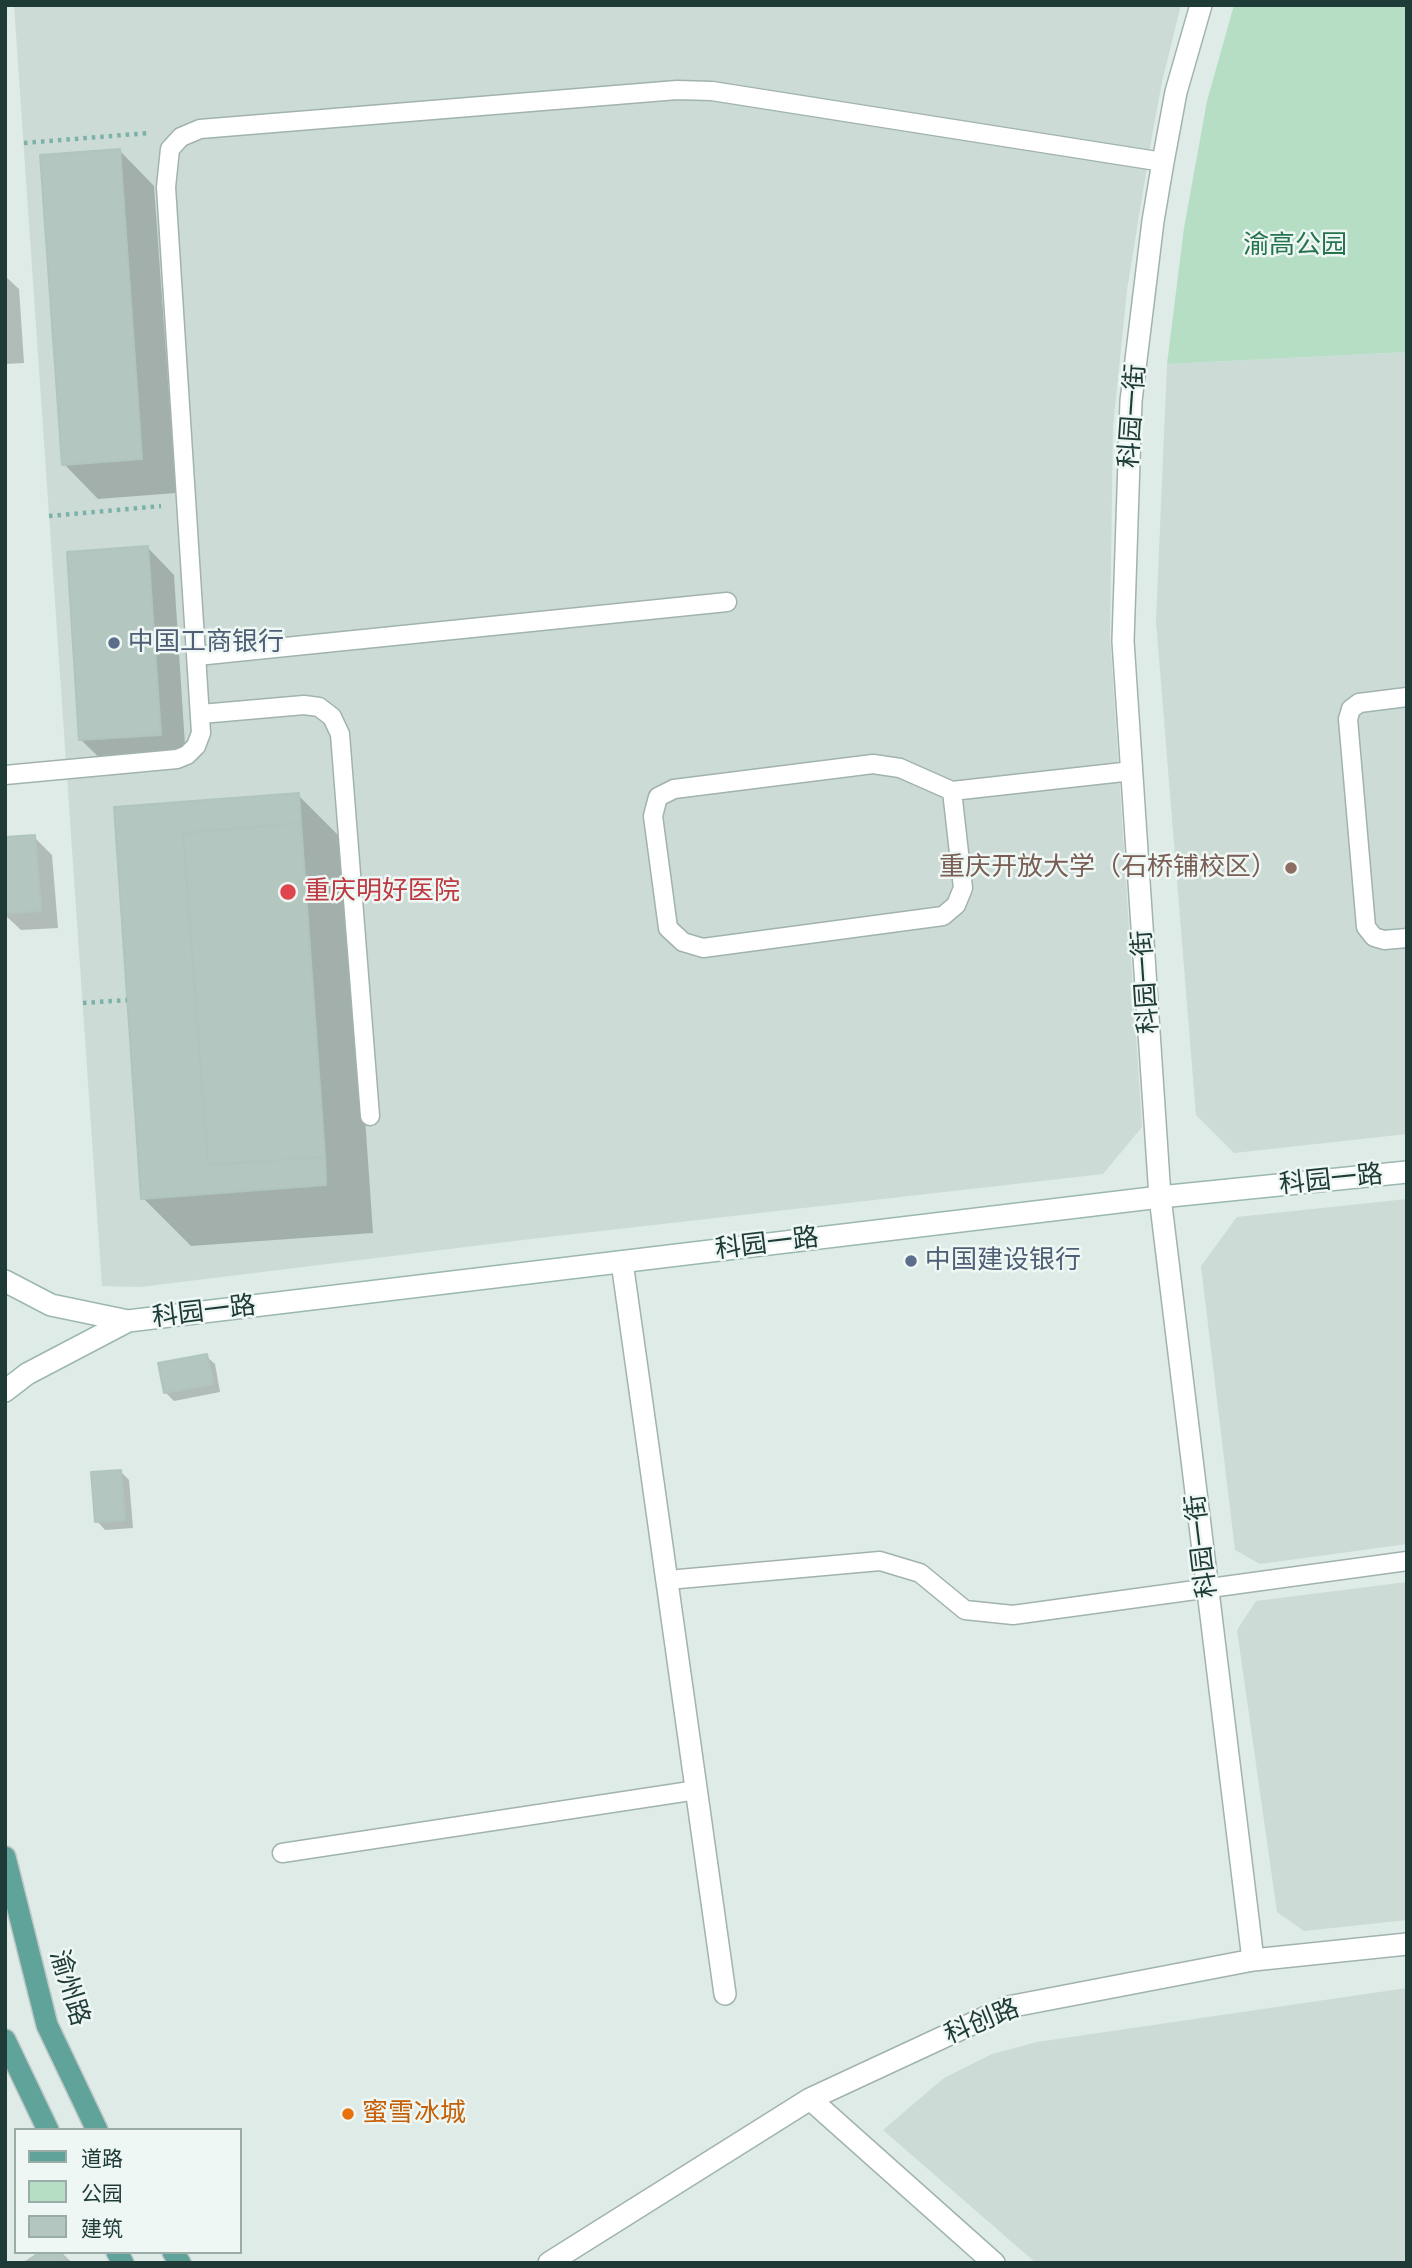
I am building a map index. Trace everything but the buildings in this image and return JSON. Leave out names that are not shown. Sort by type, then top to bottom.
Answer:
[{"type":"main road","name":"渝州路","points":[[5,1857],[47,2025],[96,2128]]},
{"type":"main road","points":[[5,2040],[47,2128]]},
{"type":"street","name":"科园一街","points":[[1201,5],[1176,92],[1153,221],[1131,401],[1123,641],[1160,1197],[1253,1960]]},
{"type":"street","name":"科园一路","points":[[128,1321],[1160,1197],[1407,1172]]},
{"type":"street","points":[[622,1262],[725,1994]]},
{"type":"street","points":[[5,1281],[51,1305],[128,1321]]},
{"type":"street","points":[[5,1391],[27,1374],[128,1321]]},
{"type":"street","name":"科创路","points":[[549,2263],[810,2099],[1008,2007],[1253,1960],[1407,1944]]},
{"type":"street","points":[[810,2099],[994,2263]]},
{"type":"lane","points":[[5,775],[177,759],[187,755],[196,746],[201,733],[166,187],[170,149],[181,137],[200,129],[677,90],[712,91],[1163,162]]},
{"type":"lane","points":[[197,656],[727,602]]},
{"type":"lane","points":[[1407,697],[1359,702],[1351,709],[1348,719],[1366,927],[1374,937],[1384,940],[1407,938]]},
{"type":"lane","points":[[201,714],[304,705],[319,707],[332,717],[340,734],[370,1116]]},
{"type":"lane","points":[[952,791],[963,888],[956,905],[943,916],[703,948],[683,942],[668,928],[653,816],[658,797],[674,789],[873,764],[900,768],[952,791],[1132,771]]},
{"type":"lane","points":[[668,1580],[880,1561],[920,1573],[965,1610],[1013,1615],[1407,1561]]},
{"type":"lane","points":[[282,1853],[697,1790]]},
{"type":"path","points":[[24,144],[200,129]]},
{"type":"path","points":[[49,516],[187,504]]},
{"type":"path","points":[[83,1003],[127,1000]]},
{"type":"shaded area","points":[[14,5],[1181,5],[1162,82],[1127,290],[1113,427],[1110,635],[1142,1127],[1103,1174],[539,1238],[140,1287],[102,1286]]},
{"type":"shaded area","name":"重庆开放大学（石桥铺校区）","points":[[1407,352],[1407,1134],[1234,1153],[1196,1115],[1156,621],[1167,364]]},
{"type":"shaded area","points":[[1407,1199],[1407,1544],[1260,1564],[1235,1550],[1201,1266],[1237,1217]]},
{"type":"shaded area","points":[[1407,1582],[1407,1920],[1304,1931],[1277,1912],[1237,1630],[1256,1601]]},
{"type":"shaded area","points":[[1407,1988],[1407,2263],[1036,2263],[883,2130],[944,2078],[992,2054],[1037,2042]]},
{"type":"green space","name":"渝高公园","points":[[1234,5],[1407,5],[1407,352],[1167,364],[1184,228],[1207,101]]},
{"type":"place","name":"中国工商银行","points":[[114,643]]},
{"type":"place","name":"重庆开放大学（石桥铺校区）","points":[[1291,868]]},
{"type":"place","name":"重庆明好医院","points":[[288,892]]},
{"type":"place","name":"中国建设银行","points":[[911,1261]]},
{"type":"place","name":"蜜雪冰城","points":[[348,2114]]}]
